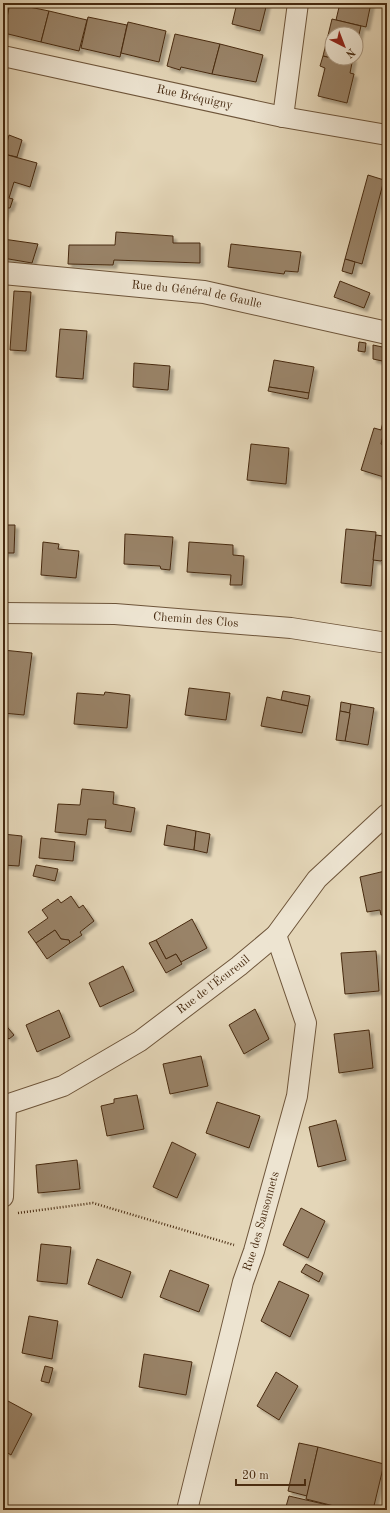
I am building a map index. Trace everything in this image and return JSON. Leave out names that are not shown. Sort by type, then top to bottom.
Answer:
[{"type":"street","points":[[283,117],[298,3]]},
{"type":"street","name":"Rue Bréquigny","points":[[3,56],[283,117],[387,135]]},
{"type":"street","name":"Rue du Général de Gaulle","points":[[3,273],[204,292],[387,333]]},
{"type":"street","name":"Chemin des Clos","points":[[3,613],[115,614],[268,626],[387,643]]},
{"type":"street","name":"Rue de l'Écureuil","points":[[5,1106],[63,1086],[140,1041],[276,935],[317,879],[387,814]]},
{"type":"street","name":"Rue des Sansonnets","points":[[187,1510],[243,1282],[254,1251],[297,1096],[306,1023],[276,935]]},
{"type":"street","points":[[5,1106],[7,1205]]},
{"type":"path","points":[[7,1205],[93,1203],[254,1251]]},
{"type":"building","points":[[3,3],[10,3],[4,30],[3,30]]},
{"type":"building","points":[[10,3],[49,11],[41,42],[4,33]]},
{"type":"building","points":[[237,3],[267,3],[260,31],[232,24]]},
{"type":"building","points":[[340,3],[371,3],[366,27],[336,20]]},
{"type":"building","points":[[49,11],[87,20],[79,51],[41,42]]},
{"type":"building","points":[[88,17],[127,25],[120,57],[81,48]]},
{"type":"building","points":[[332,19],[361,26],[330,26]]},
{"type":"building","points":[[128,22],[166,31],[159,62],[121,53]]},
{"type":"building","points":[[175,34],[220,44],[212,74],[181,67],[180,70],[167,66]]},
{"type":"building","points":[[220,44],[263,55],[256,82],[212,74]]},
{"type":"building","points":[[323,56],[324,66],[351,66],[350,73],[354,74],[347,103],[318,96],[325,68],[320,66]]},
{"type":"building","points":[[9,135],[22,140],[17,157],[4,154]]},
{"type":"building","points":[[4,154],[37,163],[30,187],[14,182],[9,198],[13,199],[10,208],[7,208],[3,220]]},
{"type":"building","points":[[368,175],[384,180],[362,264],[345,259]]},
{"type":"building","points":[[116,232],[173,236],[173,243],[200,243],[200,263],[114,260],[113,265],[68,264],[69,245],[115,245]]},
{"type":"building","points":[[3,239],[38,244],[32,263],[3,258]]},
{"type":"building","points":[[231,244],[301,252],[298,272],[285,271],[284,274],[228,267]]},
{"type":"building","points":[[345,259],[355,262],[352,274],[342,271]]},
{"type":"building","points":[[340,281],[370,293],[364,308],[334,297]]},
{"type":"building","points":[[14,291],[31,292],[26,351],[10,350]]},
{"type":"building","points":[[60,329],[87,331],[83,379],[56,377]]},
{"type":"building","points":[[359,342],[366,343],[365,352],[358,351]]},
{"type":"building","points":[[373,345],[387,348],[387,362],[373,359]]},
{"type":"building","points":[[274,360],[314,367],[309,393],[269,387]]},
{"type":"building","points":[[134,363],[170,366],[168,390],[133,387]]},
{"type":"building","points":[[269,387],[309,393],[308,399],[268,391]]},
{"type":"building","points":[[383,422],[387,423],[387,436],[383,436],[381,444],[387,447],[383,463],[387,464],[387,478],[361,470],[374,428],[381,430]]},
{"type":"building","points":[[251,444],[289,448],[286,484],[247,480]]},
{"type":"building","points":[[3,525],[15,525],[14,553],[3,553]]},
{"type":"building","points":[[346,529],[376,532],[371,586],[341,583]]},
{"type":"building","points":[[125,534],[173,537],[170,570],[161,569],[160,566],[124,564]]},
{"type":"building","points":[[376,535],[383,536],[386,539],[384,558],[381,561],[373,560]]},
{"type":"building","points":[[43,542],[59,544],[58,549],[79,551],[76,578],[41,575]]},
{"type":"building","points":[[189,542],[233,545],[233,555],[244,556],[242,585],[230,585],[231,575],[187,572]]},
{"type":"building","points":[[3,650],[32,653],[24,715],[3,713]]},
{"type":"building","points":[[189,688],[230,693],[226,720],[185,715]]},
{"type":"building","points":[[283,691],[310,696],[308,706],[281,700]]},
{"type":"building","points":[[105,692],[130,695],[127,728],[74,724],[77,693],[104,695]]},
{"type":"building","points":[[267,697],[308,706],[302,733],[261,726]]},
{"type":"building","points":[[341,702],[351,704],[350,713],[340,711]]},
{"type":"building","points":[[351,704],[374,708],[368,745],[345,741]]},
{"type":"building","points":[[340,711],[350,713],[345,741],[336,740]]},
{"type":"building","points":[[82,789],[114,792],[113,804],[135,808],[131,832],[105,828],[106,820],[88,819],[86,835],[55,832],[58,804],[80,805]]},
{"type":"building","points":[[167,825],[196,831],[194,850],[164,845]]},
{"type":"building","points":[[196,831],[210,834],[207,853],[194,850]]},
{"type":"building","points":[[3,834],[22,836],[19,866],[3,865]]},
{"type":"building","points":[[41,838],[75,842],[73,861],[39,858]]},
{"type":"building","points":[[36,865],[58,869],[55,881],[33,876]]},
{"type":"building","points":[[385,871],[387,880],[387,914],[381,915],[380,910],[367,912],[360,877]]},
{"type":"building","points":[[71,896],[79,908],[83,905],[94,921],[80,932],[82,935],[70,943],[69,940],[61,939],[55,930],[36,943],[28,932],[48,918],[42,910],[58,899],[61,903]]},
{"type":"building","points":[[192,919],[207,948],[181,962],[176,954],[166,959],[156,940]]},
{"type":"building","points":[[55,930],[61,939],[69,940],[70,943],[47,959],[36,943]]},
{"type":"building","points":[[156,940],[166,959],[176,954],[182,964],[166,973],[149,943]]},
{"type":"building","points":[[376,951],[379,991],[345,994],[341,953]]},
{"type":"building","points":[[123,966],[134,991],[100,1007],[89,983]]},
{"type":"building","points":[[255,1009],[269,1039],[244,1054],[229,1025]]},
{"type":"building","points":[[59,1010],[70,1037],[37,1052],[26,1025]]},
{"type":"building","points":[[3,1022],[14,1035],[9,1039],[3,1033]]},
{"type":"building","points":[[369,1030],[373,1068],[339,1073],[334,1034]]},
{"type":"building","points":[[201,1056],[208,1086],[170,1094],[163,1064]]},
{"type":"building","points":[[137,1095],[144,1129],[107,1136],[101,1106],[114,1103],[114,1099]]},
{"type":"building","points":[[217,1102],[260,1116],[249,1148],[206,1133]]},
{"type":"building","points":[[336,1120],[346,1160],[318,1167],[309,1127]]},
{"type":"building","points":[[172,1142],[196,1154],[177,1198],[153,1187]]},
{"type":"building","points":[[77,1160],[80,1189],[38,1193],[36,1165]]},
{"type":"building","points":[[301,1208],[325,1221],[308,1258],[283,1245]]},
{"type":"building","points":[[41,1244],[71,1247],[67,1284],[37,1281]]},
{"type":"building","points":[[97,1259],[131,1272],[122,1298],[88,1284]]},
{"type":"building","points":[[306,1264],[323,1273],[319,1282],[301,1272]]},
{"type":"building","points":[[170,1270],[209,1285],[199,1312],[160,1297]]},
{"type":"building","points":[[279,1281],[309,1295],[290,1337],[261,1321]]},
{"type":"building","points":[[29,1316],[58,1321],[52,1359],[22,1353]]},
{"type":"building","points":[[144,1354],[192,1362],[186,1395],[139,1387]]},
{"type":"building","points":[[45,1366],[53,1368],[49,1383],[41,1381]]},
{"type":"building","points":[[276,1372],[298,1386],[279,1420],[257,1406]]},
{"type":"building","points":[[8,1401],[32,1414],[11,1455],[3,1450],[3,1411]]},
{"type":"building","points":[[299,1443],[318,1447],[307,1496],[288,1491]]},
{"type":"building","points":[[318,1447],[384,1464],[373,1510],[350,1510],[306,1499]]},
{"type":"building","points":[[289,1496],[349,1510],[285,1510]]}]
